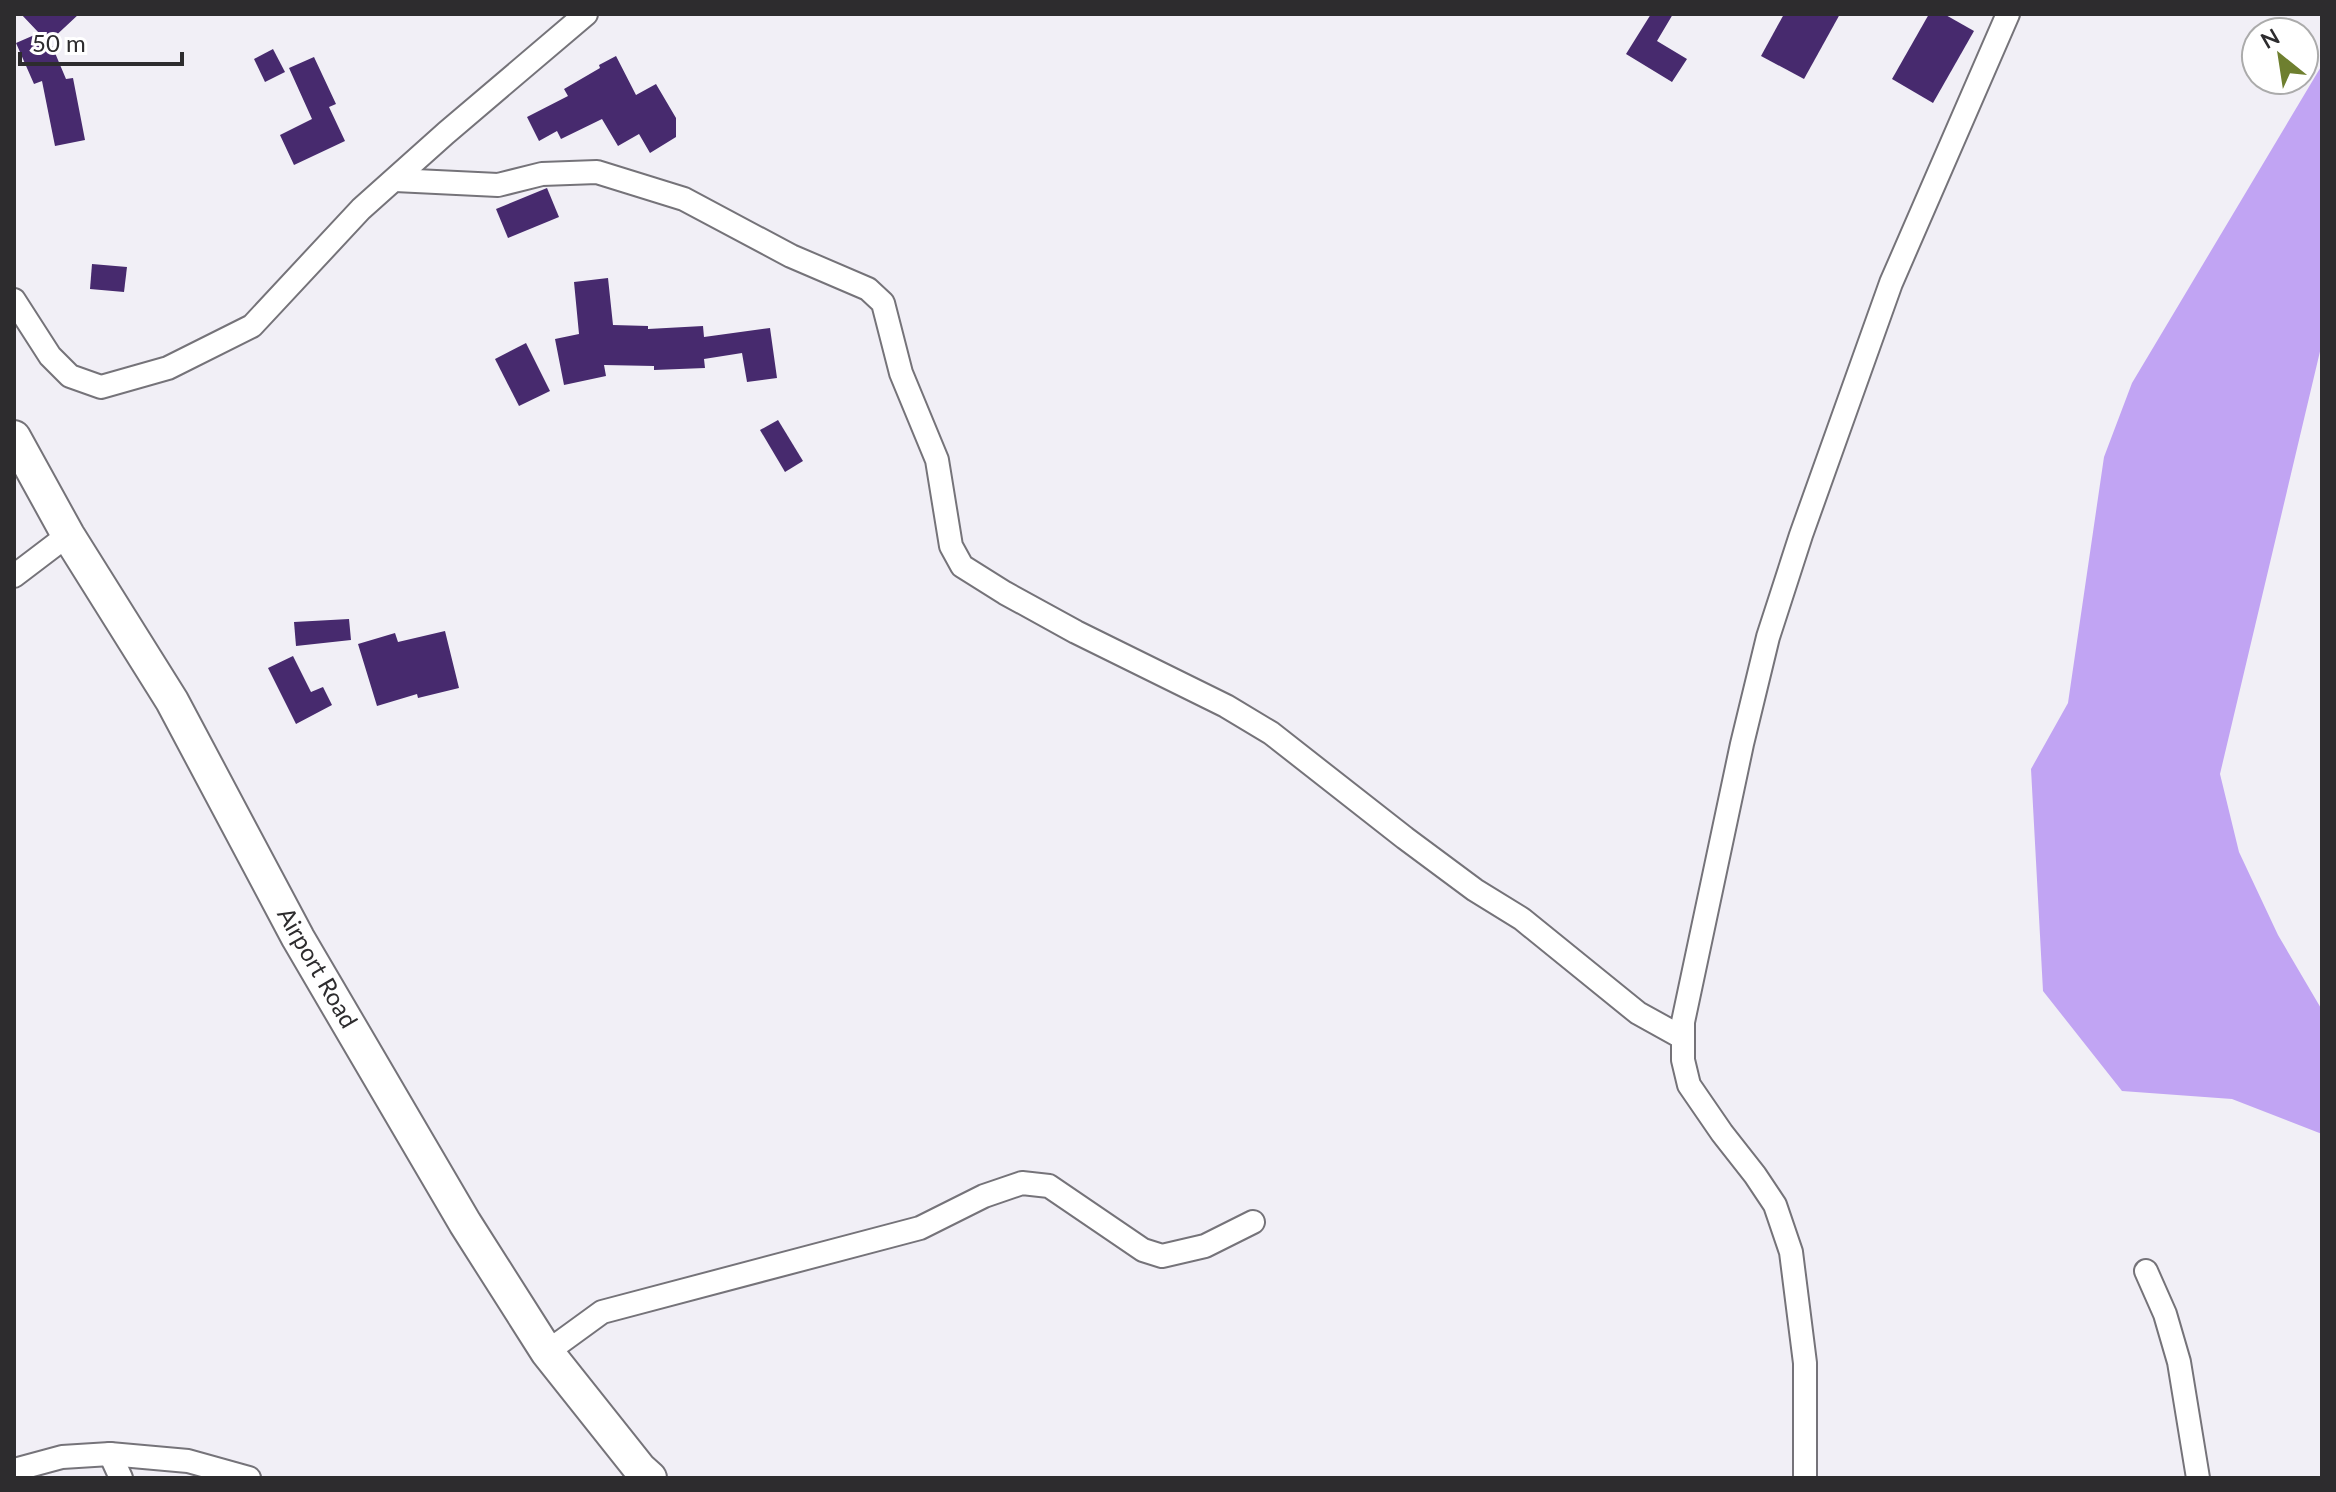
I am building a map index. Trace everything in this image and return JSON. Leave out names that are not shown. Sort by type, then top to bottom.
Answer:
[{"type":"main road","name":"Airport Road","points":[[14,437],[68,535],[172,701],[298,938],[465,1223],[547,1352],[650,1478]]},
{"type":"street","points":[[14,300],[50,356],[70,376],[101,387],[168,368],[252,326],[361,209],[468,113],[586,14]]},
{"type":"street","points":[[1805,1478],[1805,1363],[1791,1252],[1775,1205],[1689,1085],[1683,1060],[1683,1022],[1742,744],[1773,623],[1801,535],[1891,283],[2008,14]]},
{"type":"street","points":[[395,180],[498,185],[542,174],[597,172],[684,199],[791,256],[868,289],[883,303],[901,373],[937,460],[951,546],[962,566],[1076,632],[1226,706],[1271,733],[1475,890],[1522,919],[1638,1013],[1683,1038]]},
{"type":"street","points":[[14,576],[68,535]]},
{"type":"street","points":[[547,1352],[602,1312],[920,1228],[984,1196],[1022,1183],[1049,1186],[1143,1250],[1162,1256],[1205,1246],[1253,1222]]},
{"type":"street","points":[[2146,1271],[2165,1314],[2179,1362],[2198,1478]]},
{"type":"street","points":[[110,1454],[121,1478]]},
{"type":"street","points":[[14,1470],[62,1457],[110,1454],[188,1461],[249,1478]]},
{"type":"shaded area","points":[[2322,65],[2322,343],[2220,774],[2239,852],[2278,935],[2322,1010],[2322,1134],[2232,1099],[2122,1091],[2043,991],[2031,769],[2068,703],[2104,457],[2132,383],[2303,96],[2320,96]]},
{"type":"building","points":[[21,14],[79,14],[50,41],[66,79],[73,78],[85,140],[55,146],[42,81],[34,84],[16,43],[39,33]]},
{"type":"building","points":[[1651,14],[1673,14],[1657,41],[1687,59],[1672,82],[1626,54]]},
{"type":"building","points":[[1784,14],[1840,14],[1804,79],[1761,56]]},
{"type":"building","points":[[1929,14],[1944,14],[1974,31],[1933,103],[1892,79]]},
{"type":"building","points":[[273,49],[285,72],[265,82],[254,59]]},
{"type":"building","points":[[616,56],[636,95],[656,84],[676,118],[676,137],[650,153],[639,134],[618,146],[602,119],[561,139],[557,131],[539,141],[527,117],[568,96],[564,89]]},
{"type":"building","points":[[314,57],[336,104],[329,107],[345,141],[294,165],[280,135],[312,119],[289,68]]},
{"type":"building","points":[[547,188],[559,217],[508,238],[496,209]]},
{"type":"building","points":[[92,264],[127,267],[124,292],[90,289]]},
{"type":"building","points":[[608,278],[613,325],[648,326],[648,329],[703,326],[704,337],[770,328],[777,378],[747,382],[742,353],[704,359],[705,368],[654,370],[654,366],[604,365],[606,376],[564,385],[555,339],[579,334],[574,282]]},
{"type":"building","points":[[526,343],[550,391],[519,406],[495,359]]},
{"type":"building","points":[[778,420],[803,461],[785,472],[760,430]]},
{"type":"building","points":[[349,619],[351,640],[296,646],[294,622]]},
{"type":"building","points":[[445,631],[459,688],[418,698],[417,694],[377,706],[358,644],[395,633],[398,642]]},
{"type":"building","points":[[293,656],[311,692],[323,687],[332,705],[296,724],[268,668]]}]
